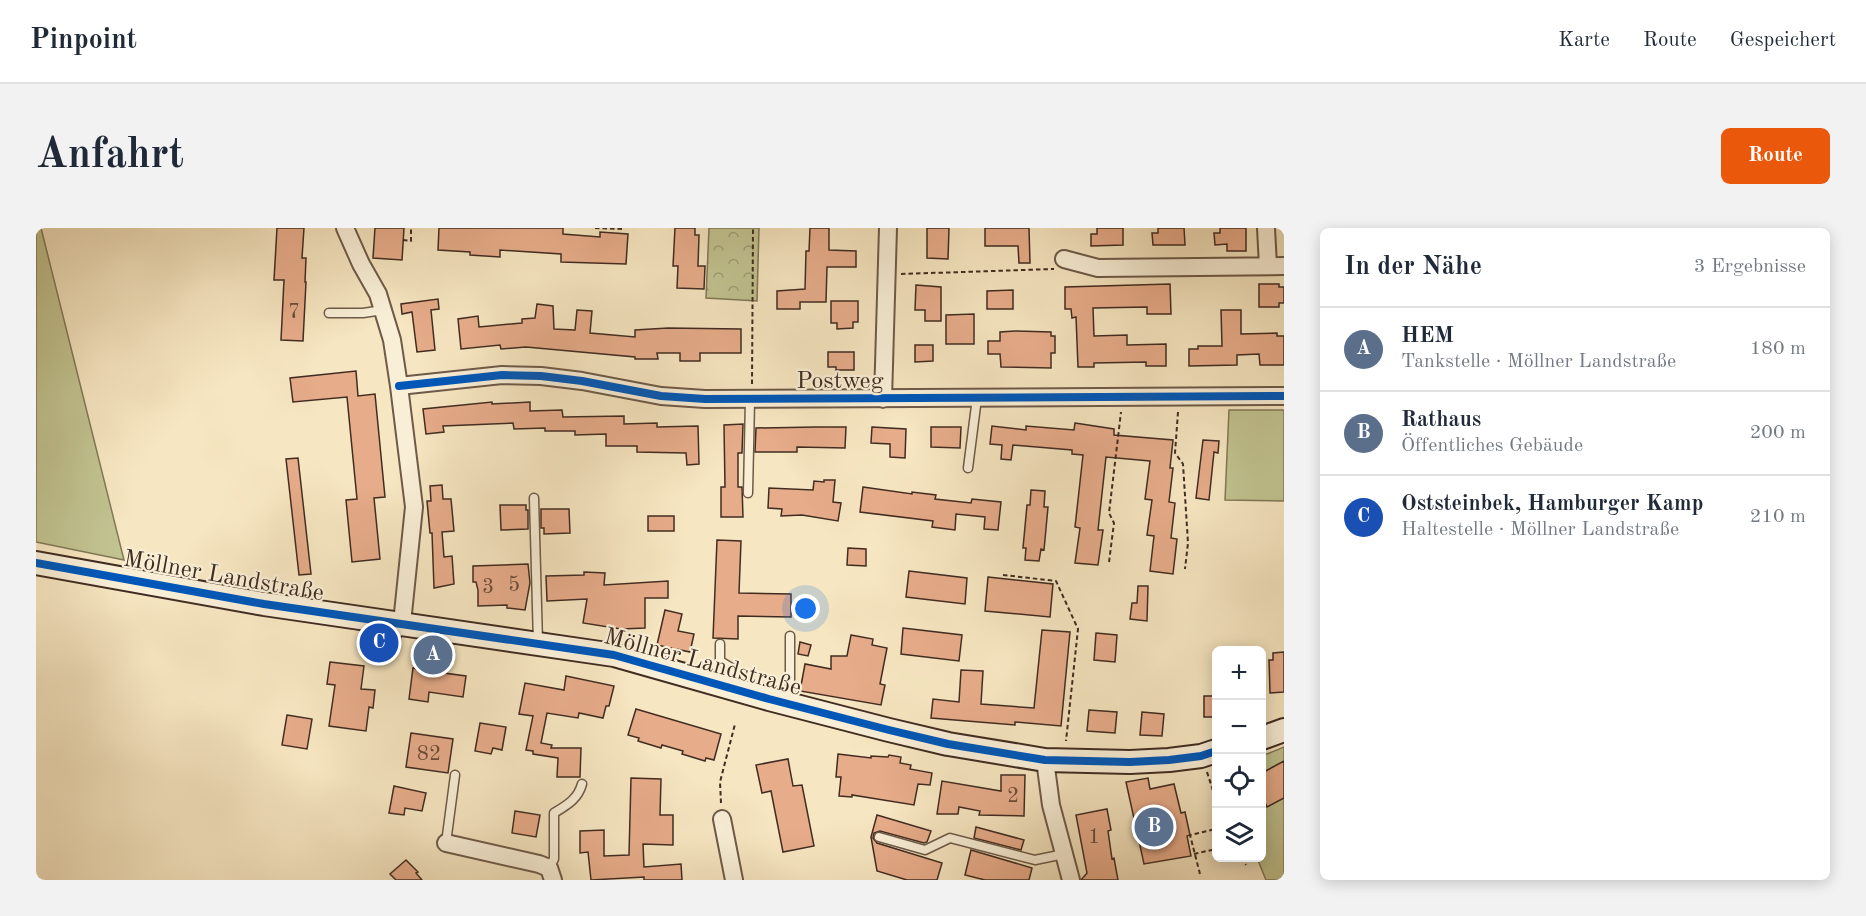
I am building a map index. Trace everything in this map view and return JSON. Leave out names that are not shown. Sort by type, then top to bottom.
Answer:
[{"type":"main road","name":"Möllner Landstraße","points":[[36,563],[264,604],[614,655],[790,705],[948,744],[1054,761],[1130,762],[1209,753]]},
{"type":"main road","points":[[1266,737],[1284,730]]},
{"type":"street","points":[[345,228],[378,294],[392,340],[399,386],[414,507],[402,623]]},
{"type":"street","points":[[883,399],[888,228]]},
{"type":"street","points":[[1064,259],[1098,268],[1276,266],[1266,228]]},
{"type":"street","name":"Postweg","points":[[399,386],[502,375],[541,376],[582,381],[661,396],[751,400],[1284,396]]},
{"type":"street","points":[[1054,761],[1051,805],[1071,880]]},
{"type":"street","points":[[722,819],[734,880]]},
{"type":"street","points":[[446,843],[539,864],[551,874]]},
{"type":"lane","points":[[329,313],[363,313],[383,310]]},
{"type":"lane","points":[[968,468],[977,398]]},
{"type":"lane","points":[[748,493],[751,400]]},
{"type":"lane","points":[[534,498],[538,643]]},
{"type":"lane","points":[[392,647],[402,623]]},
{"type":"lane","points":[[790,636],[790,705]]},
{"type":"lane","points":[[720,644],[720,661],[733,669],[736,690]]},
{"type":"lane","points":[[446,843],[455,775]]},
{"type":"lane","points":[[551,874],[554,859],[554,813],[573,801],[582,784]]},
{"type":"lane","points":[[879,837],[925,850],[950,838],[1035,860],[1064,854]]},
{"type":"path","points":[[403,240],[411,241],[411,228]]},
{"type":"path","points":[[595,228],[622,230]]},
{"type":"path","points":[[751,400],[753,228]]},
{"type":"path","points":[[886,274],[1053,271],[1064,259]]},
{"type":"path","points":[[1109,562],[1114,523],[1109,513],[1123,397]]},
{"type":"path","points":[[1180,398],[1175,453],[1183,464],[1188,543],[1185,568]]},
{"type":"path","points":[[1003,575],[1056,581],[1078,629],[1054,761]]},
{"type":"path","points":[[722,819],[720,782],[735,724]]},
{"type":"path","points":[[1209,753],[1212,773]]},
{"type":"path","points":[[1200,874],[1190,835],[1212,830]]},
{"type":"path","points":[[1194,854],[1212,850]]},
{"type":"green space","points":[[36,228],[41,228],[124,560],[36,542]]},
{"type":"green space","points":[[709,228],[759,228],[757,301],[706,298]]},
{"type":"green space","points":[[1229,410],[1284,410],[1284,501],[1225,500]]},
{"type":"green space","points":[[1284,747],[1284,761],[1266,771],[1266,754]]},
{"type":"green space","points":[[1284,798],[1284,880],[1266,880],[1259,862],[1266,862],[1266,804],[1267,806]]},
{"type":"building","points":[[277,228],[304,228],[302,258],[306,258],[306,282],[303,341],[281,340],[284,280],[274,280]]},
{"type":"building","points":[[375,228],[404,228],[402,260],[373,258]]},
{"type":"building","points":[[439,228],[563,228],[563,234],[600,237],[600,232],[628,234],[626,264],[561,262],[561,254],[500,250],[500,257],[438,250]]},
{"type":"building","points":[[675,228],[695,228],[695,235],[699,235],[698,266],[705,266],[704,289],[677,288],[678,266],[673,266]]},
{"type":"building","points":[[810,228],[829,228],[829,250],[856,251],[856,267],[827,267],[826,302],[800,302],[800,309],[777,309],[777,291],[805,289],[806,251],[809,251]]},
{"type":"building","points":[[927,228],[949,228],[948,259],[927,258]]},
{"type":"building","points":[[985,228],[1029,228],[1030,263],[1019,263],[1018,246],[985,246]]},
{"type":"building","points":[[1097,228],[1123,228],[1123,245],[1091,246],[1091,234],[1097,234]]},
{"type":"building","points":[[1158,228],[1184,228],[1185,245],[1153,245],[1152,233],[1158,233]]},
{"type":"building","points":[[1220,228],[1246,228],[1246,251],[1227,251],[1227,244],[1215,245],[1214,233],[1220,233]]},
{"type":"building","points":[[1170,284],[1171,314],[1147,314],[1147,307],[1093,308],[1094,336],[1127,335],[1127,345],[1166,344],[1166,366],[1146,366],[1146,362],[1094,363],[1094,367],[1078,367],[1076,317],[1072,318],[1071,309],[1065,309],[1065,287]]},
{"type":"building","points":[[1259,284],[1279,284],[1279,287],[1284,287],[1284,303],[1279,303],[1279,307],[1259,307]]},
{"type":"building","points":[[916,285],[941,287],[941,321],[925,321],[925,310],[915,310]]},
{"type":"building","points":[[1013,290],[1013,309],[987,309],[987,291]]},
{"type":"building","points":[[438,299],[439,309],[431,310],[435,350],[417,352],[412,312],[402,314],[401,304]]},
{"type":"building","points":[[831,301],[858,301],[858,322],[853,322],[853,328],[837,329],[837,323],[831,323]]},
{"type":"building","points":[[537,304],[553,306],[554,329],[575,330],[577,310],[592,311],[590,333],[635,337],[635,330],[741,329],[741,353],[700,353],[700,361],[680,361],[680,353],[657,353],[658,359],[635,359],[635,357],[526,347],[501,349],[500,345],[461,349],[458,319],[478,316],[479,327],[522,323],[522,319],[535,318]]},
{"type":"building","points":[[1221,310],[1241,310],[1241,334],[1277,333],[1277,336],[1284,336],[1284,365],[1260,365],[1259,354],[1237,355],[1237,365],[1189,366],[1189,349],[1198,349],[1198,346],[1222,346]]},
{"type":"building","points":[[974,314],[974,344],[946,344],[946,315]]},
{"type":"building","points":[[1000,332],[1051,332],[1051,336],[1055,336],[1055,353],[1051,353],[1051,368],[1001,367],[1000,354],[988,354],[988,341],[1000,341]]},
{"type":"building","points":[[915,345],[933,345],[933,361],[915,362]]},
{"type":"building","points":[[828,352],[854,352],[854,370],[836,370],[836,367],[828,367]]},
{"type":"building","points":[[356,371],[358,396],[375,394],[385,497],[374,498],[380,559],[352,562],[346,500],[357,499],[347,397],[293,402],[290,378]]},
{"type":"building","points":[[492,402],[492,404],[530,402],[530,411],[562,410],[563,417],[624,416],[624,424],[657,423],[657,427],[698,426],[699,464],[687,465],[686,453],[637,452],[637,446],[606,446],[606,434],[575,435],[575,431],[545,431],[545,428],[514,429],[513,423],[443,426],[444,432],[426,434],[423,409]]},
{"type":"building","points":[[1075,423],[1114,429],[1114,435],[1173,440],[1170,468],[1173,468],[1169,502],[1175,503],[1171,538],[1177,539],[1173,574],[1150,571],[1154,536],[1147,535],[1152,500],[1145,499],[1150,461],[1106,457],[1098,530],[1103,530],[1098,565],[1075,563],[1080,528],[1075,527],[1083,455],[1072,454],[1072,450],[1013,445],[1011,460],[1001,459],[1002,445],[990,444],[992,426],[1026,430],[1026,426],[1074,430]]},
{"type":"building","points":[[743,424],[742,453],[738,453],[738,487],[742,487],[743,517],[721,517],[721,487],[725,487],[724,425]]},
{"type":"building","points":[[846,427],[845,448],[797,447],[797,452],[755,452],[756,428]]},
{"type":"building","points":[[872,427],[906,429],[905,458],[890,457],[890,444],[871,443]]},
{"type":"building","points":[[931,427],[961,427],[960,448],[931,447]]},
{"type":"building","points":[[1203,440],[1219,441],[1218,453],[1214,452],[1209,500],[1196,498]]},
{"type":"building","points":[[298,458],[311,574],[299,575],[286,459]]},
{"type":"building","points":[[824,480],[835,480],[833,502],[841,503],[838,521],[802,515],[781,516],[782,509],[768,508],[769,488],[813,490],[814,481],[824,482]]},
{"type":"building","points":[[442,485],[443,499],[451,499],[454,531],[442,532],[444,557],[452,556],[454,584],[434,588],[432,533],[430,533],[427,501],[431,501],[430,486]]},
{"type":"building","points":[[863,487],[936,495],[935,499],[971,503],[972,499],[1001,502],[998,530],[984,529],[985,517],[956,514],[955,530],[932,527],[933,521],[860,512]]},
{"type":"building","points":[[1031,490],[1045,491],[1044,507],[1048,507],[1044,550],[1041,549],[1039,561],[1025,560],[1026,548],[1023,548],[1027,505],[1030,505]]},
{"type":"building","points":[[500,505],[526,505],[528,529],[501,530]]},
{"type":"building","points":[[541,509],[569,509],[570,533],[544,534],[544,528],[541,528]]},
{"type":"building","points":[[648,516],[674,516],[674,531],[648,531]]},
{"type":"building","points":[[717,540],[741,541],[739,593],[791,594],[791,617],[738,616],[738,639],[713,638]]},
{"type":"building","points":[[848,548],[866,549],[866,566],[847,565]]},
{"type":"building","points":[[528,564],[530,583],[525,610],[507,608],[507,605],[478,606],[478,590],[476,582],[473,582],[473,566]]},
{"type":"building","points":[[909,571],[967,578],[965,604],[906,597]]},
{"type":"building","points":[[584,572],[605,573],[604,585],[668,581],[668,598],[645,598],[645,628],[621,629],[583,623],[587,599],[547,601],[546,576],[584,575]]},
{"type":"building","points":[[988,577],[1053,584],[1050,617],[985,611]]},
{"type":"building","points":[[1138,586],[1148,586],[1147,621],[1130,619],[1132,603],[1137,603]]},
{"type":"building","points":[[665,610],[682,614],[678,631],[694,634],[690,652],[657,645]]},
{"type":"building","points":[[903,628],[962,635],[959,661],[901,654]]},
{"type":"building","points":[[1042,630],[1070,632],[1061,726],[1015,722],[1015,725],[931,718],[933,699],[959,702],[961,670],[983,671],[981,704],[1034,708]]},
{"type":"building","points":[[1096,633],[1117,635],[1115,662],[1094,660]]},
{"type":"building","points":[[851,635],[873,639],[872,645],[887,648],[880,684],[885,685],[881,705],[800,691],[805,664],[831,669],[831,656],[847,656]]},
{"type":"building","points":[[428,641],[448,644],[444,673],[466,676],[463,697],[429,692],[428,702],[409,699],[413,668],[424,670]]},
{"type":"building","points":[[800,642],[811,645],[808,656],[798,654]]},
{"type":"building","points":[[1284,652],[1284,692],[1270,693],[1269,660],[1273,660],[1273,653]]},
{"type":"building","points":[[330,662],[364,666],[361,689],[375,690],[373,708],[369,707],[366,731],[329,726],[335,685],[327,684]]},
{"type":"building","points":[[566,676],[614,686],[603,718],[579,713],[578,718],[547,713],[541,743],[552,745],[551,748],[581,748],[580,777],[557,777],[558,758],[533,754],[533,751],[526,750],[533,716],[519,714],[525,683],[564,690]]},
{"type":"building","points":[[1204,696],[1212,696],[1212,717],[1204,717]]},
{"type":"building","points":[[636,709],[721,734],[714,760],[706,758],[705,761],[682,754],[683,751],[662,745],[661,748],[638,741],[639,738],[628,735]]},
{"type":"building","points":[[1089,710],[1117,712],[1115,733],[1087,731]]},
{"type":"building","points":[[1142,712],[1164,714],[1162,736],[1140,735]]},
{"type":"building","points":[[287,715],[312,719],[307,749],[282,745]]},
{"type":"building","points":[[480,723],[506,727],[502,750],[493,748],[491,754],[475,751]]},
{"type":"building","points":[[411,733],[453,739],[448,773],[406,767]]},
{"type":"building","points":[[838,754],[871,758],[871,756],[888,757],[889,755],[901,757],[900,763],[911,765],[910,769],[932,773],[930,785],[918,784],[914,805],[852,795],[852,797],[839,796],[841,777],[836,777]]},
{"type":"building","points":[[788,759],[793,786],[802,785],[814,846],[783,852],[771,791],[762,793],[756,765]]},
{"type":"building","points":[[1284,761],[1284,798],[1267,807],[1266,805],[1266,771]]},
{"type":"building","points":[[1001,775],[1025,775],[1024,816],[979,815],[980,811],[959,807],[958,814],[937,814],[942,781],[1001,791]]},
{"type":"building","points":[[631,778],[661,779],[660,815],[673,815],[673,845],[643,844],[644,867],[681,864],[682,880],[644,880],[644,877],[591,880],[588,852],[580,853],[580,831],[604,830],[604,856],[629,855]]},
{"type":"building","points":[[1148,778],[1150,789],[1174,784],[1181,813],[1185,812],[1190,835],[1187,836],[1191,856],[1144,864],[1126,782]]},
{"type":"building","points":[[394,786],[426,793],[422,811],[405,808],[404,815],[389,813]]},
{"type":"building","points":[[1107,809],[1111,830],[1108,831],[1112,859],[1114,858],[1118,880],[1081,880],[1087,873],[1076,815]]},
{"type":"building","points":[[515,811],[540,815],[536,837],[512,833]]},
{"type":"building","points":[[877,815],[931,831],[927,842],[924,843],[880,831],[874,833],[873,838],[877,843],[942,863],[937,880],[907,880],[877,871],[871,837]]},
{"type":"building","points":[[976,827],[1024,840],[1021,850],[974,838]]},
{"type":"building","points":[[971,850],[1032,868],[1029,880],[985,880],[965,875]]},
{"type":"building","points":[[406,860],[418,872],[416,873],[422,880],[396,880],[390,874]]},
{"type":"cycle path","points":[[399,386],[502,375],[541,376],[582,381],[661,396],[705,399],[1284,396]]},
{"type":"cycle path","points":[[36,563],[264,604],[614,655],[889,730],[948,744],[1045,760],[1130,762],[1169,760],[1212,752]]},
{"type":"place","name":"Oststeinbek, Hamburger Kamp","points":[[379,643]]},
{"type":"place","name":"HEM","points":[[433,655]]},
{"type":"place","name":"Rathaus","points":[[1154,827]]}]
